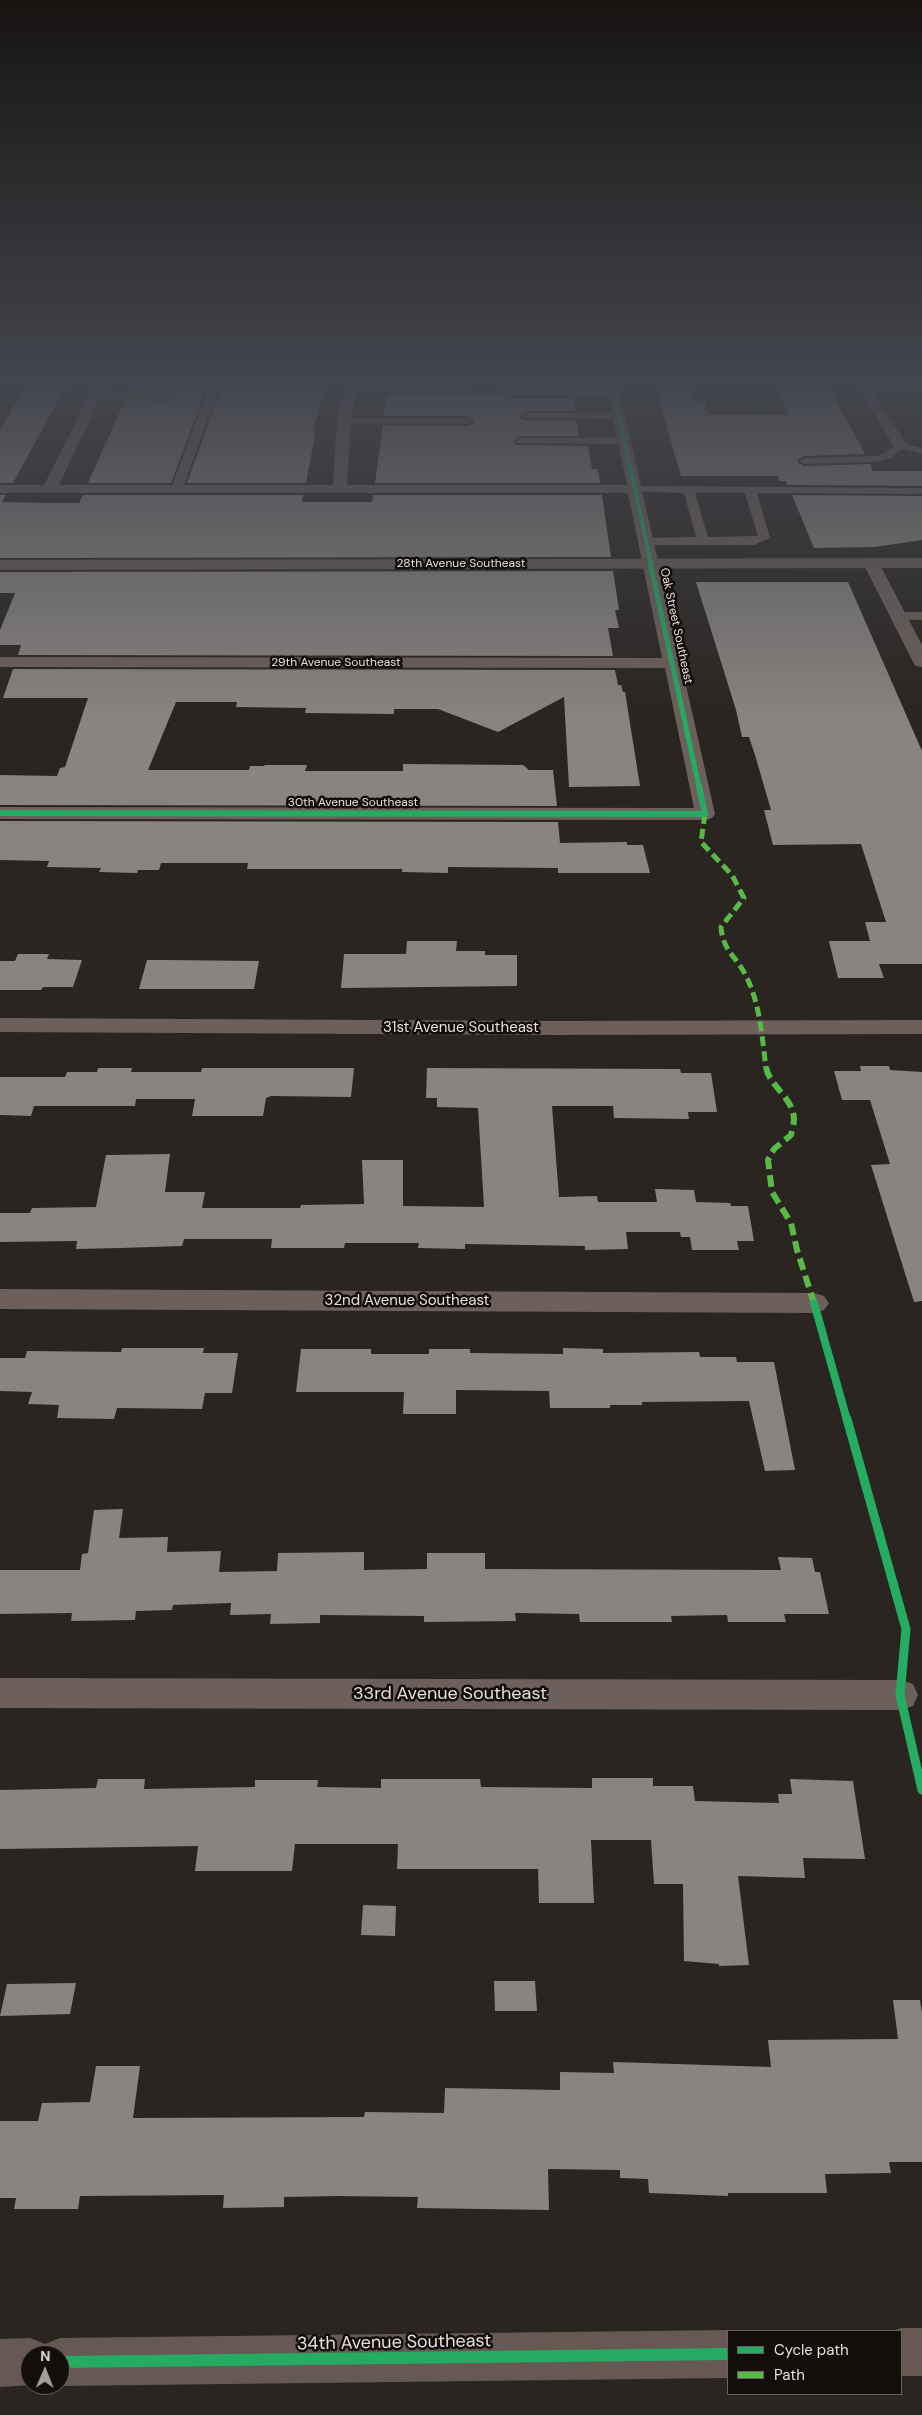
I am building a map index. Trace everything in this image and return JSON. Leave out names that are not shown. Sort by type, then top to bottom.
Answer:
[{"type":"street","name":"Oak Street Southeast","points":[[636,497],[705,814]]},
{"type":"street","points":[[871,563],[922,662]]},
{"type":"street","name":"28th Avenue Southeast","points":[[0,565],[922,563]]},
{"type":"street","name":"29th Avenue Southeast","points":[[0,662],[672,663]]},
{"type":"street","name":"30th Avenue Southeast","points":[[0,814],[705,814]]},
{"type":"street","name":"31st Avenue Southeast","points":[[0,1025],[557,1028],[922,1027]]},
{"type":"street","name":"32nd Avenue Southeast","points":[[0,1299],[814,1303]]},
{"type":"street","name":"33rd Avenue Southeast","points":[[0,1693],[900,1695]]},
{"type":"street","points":[[902,2352],[922,2352]]},
{"type":"street","name":"34th Avenue Southeast","points":[[70,2362],[727,2354]]},
{"type":"street","points":[[0,2363],[20,2362]]},
{"type":"lane","points":[[691,497],[703,541]]},
{"type":"lane","points":[[646,541],[754,541],[764,538],[752,497]]},
{"type":"lane","points":[[898,616],[922,616]]},
{"type":"building","points":[[0,497],[5,497],[2,502],[79,503],[82,497],[303,497],[302,502],[372,502],[373,497],[602,497],[611,557],[0,558]]},
{"type":"building","points":[[793,497],[922,497],[922,540],[875,547],[814,548]]},
{"type":"building","points":[[613,571],[619,610],[615,610],[619,628],[608,628],[613,656],[18,655],[21,645],[0,645],[0,630],[15,593],[0,593],[0,572]]},
{"type":"building","points":[[696,582],[848,582],[922,751],[922,964],[879,964],[884,978],[838,978],[829,941],[870,941],[865,922],[886,922],[861,844],[773,845],[764,810],[771,810],[755,755],[749,737],[742,737],[736,710]]},
{"type":"building","points":[[13,669],[615,670],[618,685],[621,685],[623,692],[625,692],[640,786],[569,787],[564,697],[498,732],[438,709],[394,709],[394,714],[305,713],[306,708],[236,707],[237,702],[176,702],[148,770],[249,770],[250,766],[307,765],[305,771],[403,771],[403,764],[523,765],[529,770],[553,770],[557,806],[0,805],[0,775],[57,776],[60,768],[65,767],[88,698],[3,698]]},
{"type":"building","points":[[0,821],[558,822],[560,843],[627,842],[627,845],[643,845],[650,873],[558,873],[558,868],[448,867],[448,873],[402,872],[402,869],[247,869],[248,863],[161,863],[159,870],[138,870],[137,873],[99,872],[101,868],[47,867],[49,861],[0,860]]},
{"type":"building","points":[[407,941],[457,941],[456,951],[485,951],[485,955],[517,955],[517,986],[341,988],[344,954],[406,954]]},
{"type":"building","points":[[18,954],[49,954],[47,959],[82,960],[73,987],[43,987],[41,990],[0,990],[0,961],[15,961]]},
{"type":"building","points":[[147,960],[259,961],[254,989],[139,989]]},
{"type":"building","points":[[860,1066],[889,1066],[890,1070],[922,1072],[922,1301],[914,1302],[871,1165],[890,1164],[870,1100],[842,1100],[834,1071],[861,1071]]},
{"type":"building","points":[[98,1068],[132,1068],[131,1072],[201,1072],[202,1068],[354,1068],[351,1097],[271,1096],[266,1098],[263,1116],[192,1116],[195,1099],[136,1099],[135,1106],[34,1106],[31,1116],[0,1115],[0,1077],[65,1077],[67,1072],[97,1072]]},
{"type":"building","points":[[427,1068],[680,1069],[681,1073],[711,1073],[717,1112],[688,1112],[689,1119],[614,1118],[613,1106],[552,1106],[559,1197],[597,1196],[598,1202],[657,1202],[655,1189],[694,1190],[696,1202],[730,1203],[731,1206],[748,1206],[754,1241],[737,1241],[739,1250],[692,1250],[690,1237],[681,1237],[680,1232],[626,1232],[628,1249],[585,1250],[585,1246],[465,1244],[465,1249],[418,1248],[419,1243],[345,1243],[344,1248],[271,1248],[272,1239],[184,1239],[182,1246],[76,1249],[77,1241],[0,1242],[0,1213],[30,1213],[32,1208],[96,1207],[106,1155],[170,1154],[165,1192],[205,1192],[202,1208],[300,1208],[301,1205],[364,1204],[362,1160],[403,1160],[403,1206],[484,1207],[478,1108],[437,1107],[437,1098],[426,1098]]},
{"type":"building","points":[[122,1348],[204,1348],[203,1353],[238,1353],[232,1393],[205,1393],[202,1409],[117,1408],[114,1419],[57,1418],[59,1405],[28,1404],[32,1392],[0,1391],[0,1358],[25,1358],[27,1351],[121,1352]]},
{"type":"building","points":[[563,1348],[603,1349],[603,1353],[699,1352],[700,1357],[736,1357],[737,1362],[774,1362],[795,1470],[765,1471],[749,1401],[642,1402],[642,1405],[610,1405],[610,1408],[550,1408],[549,1391],[456,1390],[456,1414],[403,1414],[404,1392],[296,1392],[301,1349],[371,1349],[371,1354],[429,1354],[429,1349],[470,1349],[470,1353],[563,1354]]},
{"type":"building","points":[[123,1509],[119,1538],[168,1537],[167,1552],[221,1551],[219,1572],[277,1571],[278,1553],[364,1552],[364,1570],[427,1569],[427,1553],[485,1553],[485,1569],[781,1570],[778,1557],[812,1558],[815,1572],[820,1572],[829,1614],[784,1614],[786,1622],[728,1622],[727,1615],[671,1616],[672,1622],[580,1622],[579,1614],[515,1613],[516,1621],[424,1622],[424,1616],[320,1615],[320,1623],[270,1624],[271,1614],[230,1615],[231,1603],[173,1605],[172,1610],[136,1611],[135,1620],[71,1621],[72,1613],[0,1614],[0,1570],[80,1570],[82,1554],[88,1553],[94,1510]]},
{"type":"building","points":[[592,1778],[653,1778],[653,1786],[693,1786],[695,1801],[779,1803],[778,1794],[792,1794],[790,1779],[853,1781],[865,1859],[803,1858],[805,1878],[738,1876],[749,1965],[719,1966],[719,1964],[684,1961],[683,1884],[654,1884],[651,1840],[591,1840],[594,1903],[539,1903],[538,1869],[397,1869],[398,1844],[295,1844],[292,1871],[195,1871],[198,1846],[0,1849],[0,1790],[96,1788],[98,1779],[145,1779],[144,1789],[255,1787],[255,1780],[318,1780],[317,1787],[381,1788],[381,1779],[480,1779],[481,1787],[592,1788]]},
{"type":"building","points":[[363,1905],[396,1906],[395,1936],[361,1935]]},
{"type":"building","points":[[494,1981],[535,1981],[537,2011],[495,2011]]},
{"type":"building","points":[[76,1983],[70,2014],[0,2016],[7,1984]]},
{"type":"building","points":[[893,2000],[920,2000],[922,2013],[922,2162],[889,2162],[891,2173],[825,2174],[827,2193],[728,2193],[728,2196],[649,2193],[648,2179],[620,2178],[620,2170],[548,2169],[549,2210],[417,2208],[418,2197],[337,2196],[284,2197],[284,2207],[223,2208],[224,2195],[80,2196],[78,2209],[14,2209],[16,2198],[0,2198],[0,2121],[38,2121],[42,2103],[90,2102],[96,2066],[140,2066],[133,2118],[364,2117],[365,2112],[444,2113],[445,2088],[560,2090],[560,2072],[614,2073],[613,2062],[771,2067],[768,2040],[898,2039]]},
{"type":"marked path","points":[[705,814],[701,842],[732,875],[741,889],[744,898],[721,927],[722,940],[731,956],[745,973],[754,997],[761,1028],[767,1074],[787,1099],[794,1118],[791,1135],[774,1149],[768,1160],[772,1192],[791,1223],[797,1250],[814,1303]]},
{"type":"cycle path","points":[[0,813],[705,814],[636,497]]},
{"type":"cycle path","points":[[814,1303],[906,1629],[900,1695],[922,1790]]},
{"type":"cycle path","points":[[70,2362],[727,2354]]}]
